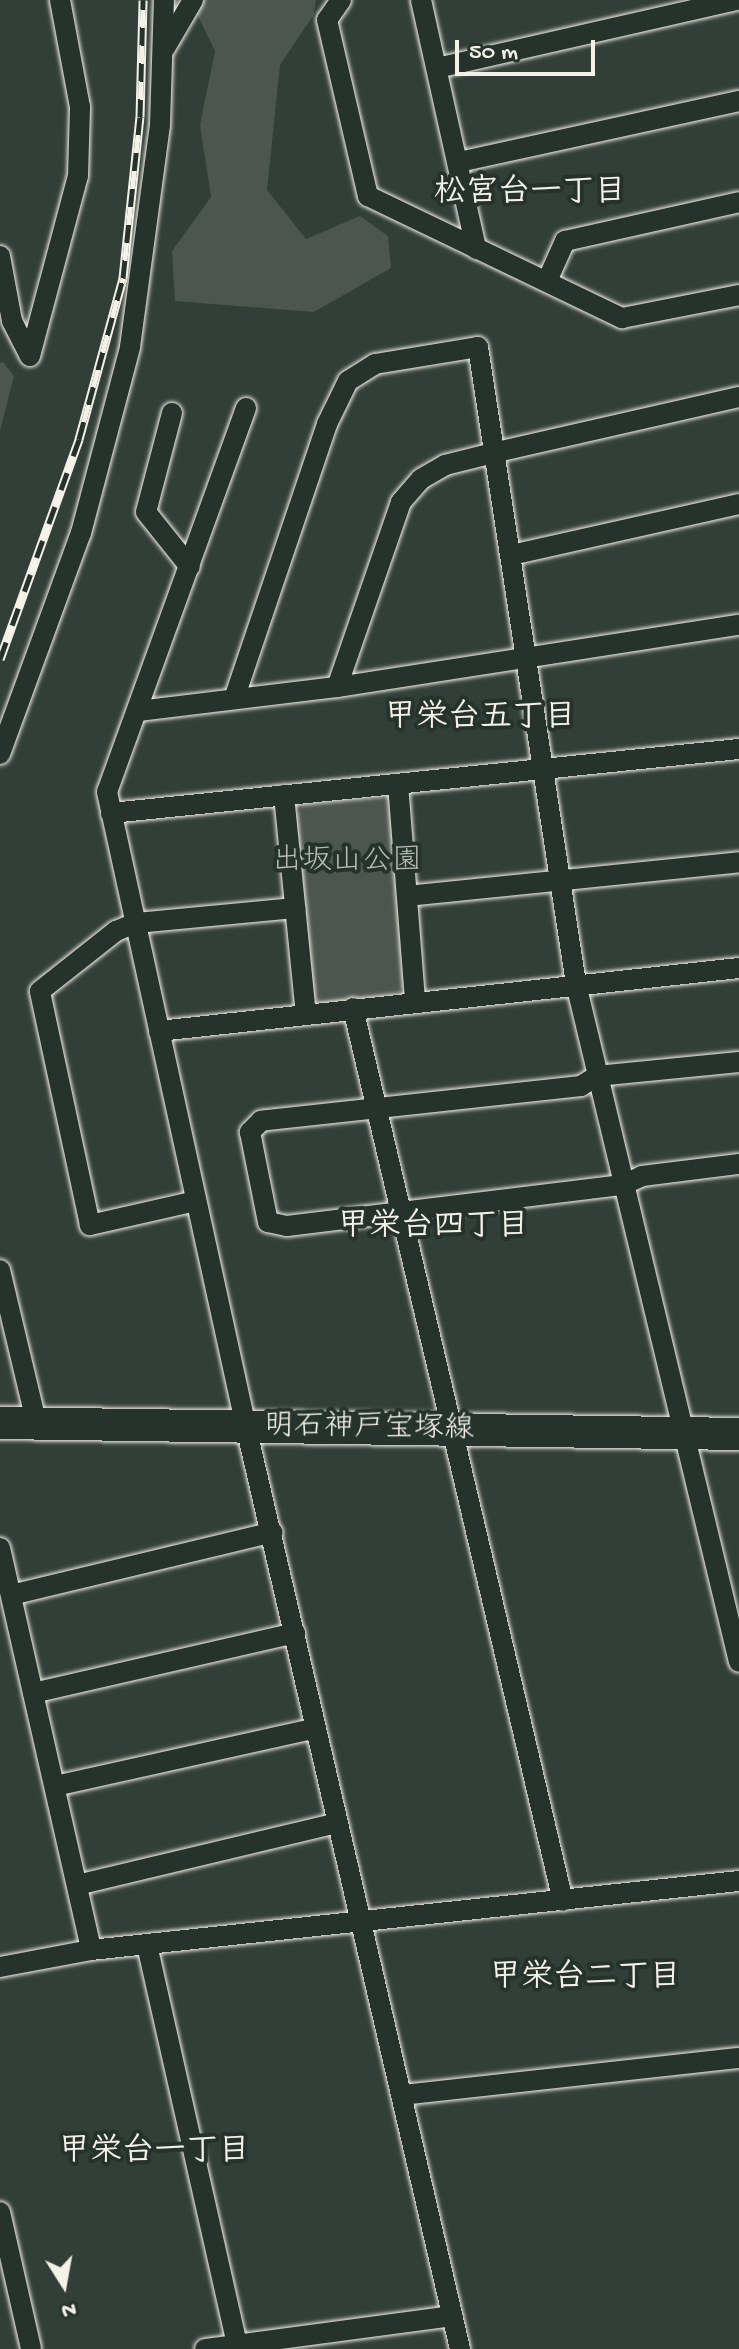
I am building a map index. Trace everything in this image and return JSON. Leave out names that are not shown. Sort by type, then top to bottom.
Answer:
[{"type":"main road","name":"明石神戸宝塚線","points":[[0,1423],[739,1434]]},
{"type":"street","points":[[0,256],[12,321],[30,356],[78,176],[80,107],[60,0]]},
{"type":"street","points":[[0,754],[81,533],[130,347],[146,259],[164,0]]},
{"type":"street","points":[[162,52],[193,0]]},
{"type":"street","points":[[341,0],[327,20],[368,196],[622,318],[739,295]]},
{"type":"street","points":[[421,0],[476,249]]},
{"type":"street","points":[[437,68],[736,0]]},
{"type":"street","points":[[459,162],[739,101]]},
{"type":"street","points":[[547,281],[565,241],[739,202]]},
{"type":"street","points":[[234,699],[327,424],[348,381],[375,364],[478,347],[497,452],[576,984],[739,1662]]},
{"type":"street","points":[[337,687],[401,502],[421,479],[445,465],[739,397]]},
{"type":"street","points":[[246,408],[107,792],[246,1427],[273,1532],[460,2349]]},
{"type":"street","points":[[172,413],[146,512],[190,567]]},
{"type":"street","points":[[511,555],[739,504]]},
{"type":"street","points":[[138,711],[337,687],[739,625]]},
{"type":"street","points":[[111,813],[739,749]]},
{"type":"street","points":[[398,784],[415,1002]]},
{"type":"street","points":[[284,795],[306,1014]]},
{"type":"street","points":[[407,896],[739,862]]},
{"type":"street","points":[[196,1201],[90,1225],[40,991],[116,931],[136,923],[295,908]]},
{"type":"street","points":[[159,1031],[739,968]]},
{"type":"street","points":[[353,1008],[449,1432],[563,1901]]},
{"type":"street","points":[[739,1062],[597,1076],[581,1086],[261,1121],[250,1132],[268,1222],[287,1226],[623,1185],[642,1176],[739,1164]]},
{"type":"street","points":[[0,1270],[37,1425]]},
{"type":"street","points":[[11,1595],[273,1532]]},
{"type":"street","points":[[0,1548],[11,1595],[9,1626],[33,1693],[91,1950]]},
{"type":"street","points":[[33,1693],[295,1633]]},
{"type":"street","points":[[55,1786],[316,1728]]},
{"type":"street","points":[[77,1885],[338,1823]]},
{"type":"street","points":[[0,1967],[91,1950],[739,1881]]},
{"type":"street","points":[[147,1945],[237,2345]]},
{"type":"street","points":[[402,2095],[739,2058]]},
{"type":"street","points":[[0,2212],[31,2349]]},
{"type":"street","points":[[205,2349],[452,2316]]},
{"type":"green space","points":[[203,0],[316,0],[313,16],[280,65],[267,190],[306,239],[360,216],[388,236],[391,268],[314,312],[175,301],[172,251],[211,197],[200,125],[215,51],[193,6]]},
{"type":"green space","points":[[3,362],[14,376],[0,431],[0,363]]},
{"type":"green space","name":"出坂山公園","points":[[392,797],[404,984],[400,992],[322,1005],[311,994],[294,819],[303,805]]},
{"type":"railway","points":[[0,659],[79,439],[123,278],[140,117],[143,0]]},
{"type":"district","name":"松宮台一丁目","points":[[530,194]]},
{"type":"district","name":"甲栄台五丁目","points":[[480,719]]},
{"type":"district","name":"甲栄台四丁目","points":[[433,1228]]},
{"type":"district","name":"甲栄台二丁目","points":[[585,1979]]},
{"type":"district","name":"甲栄台一丁目","points":[[154,2153]]}]
